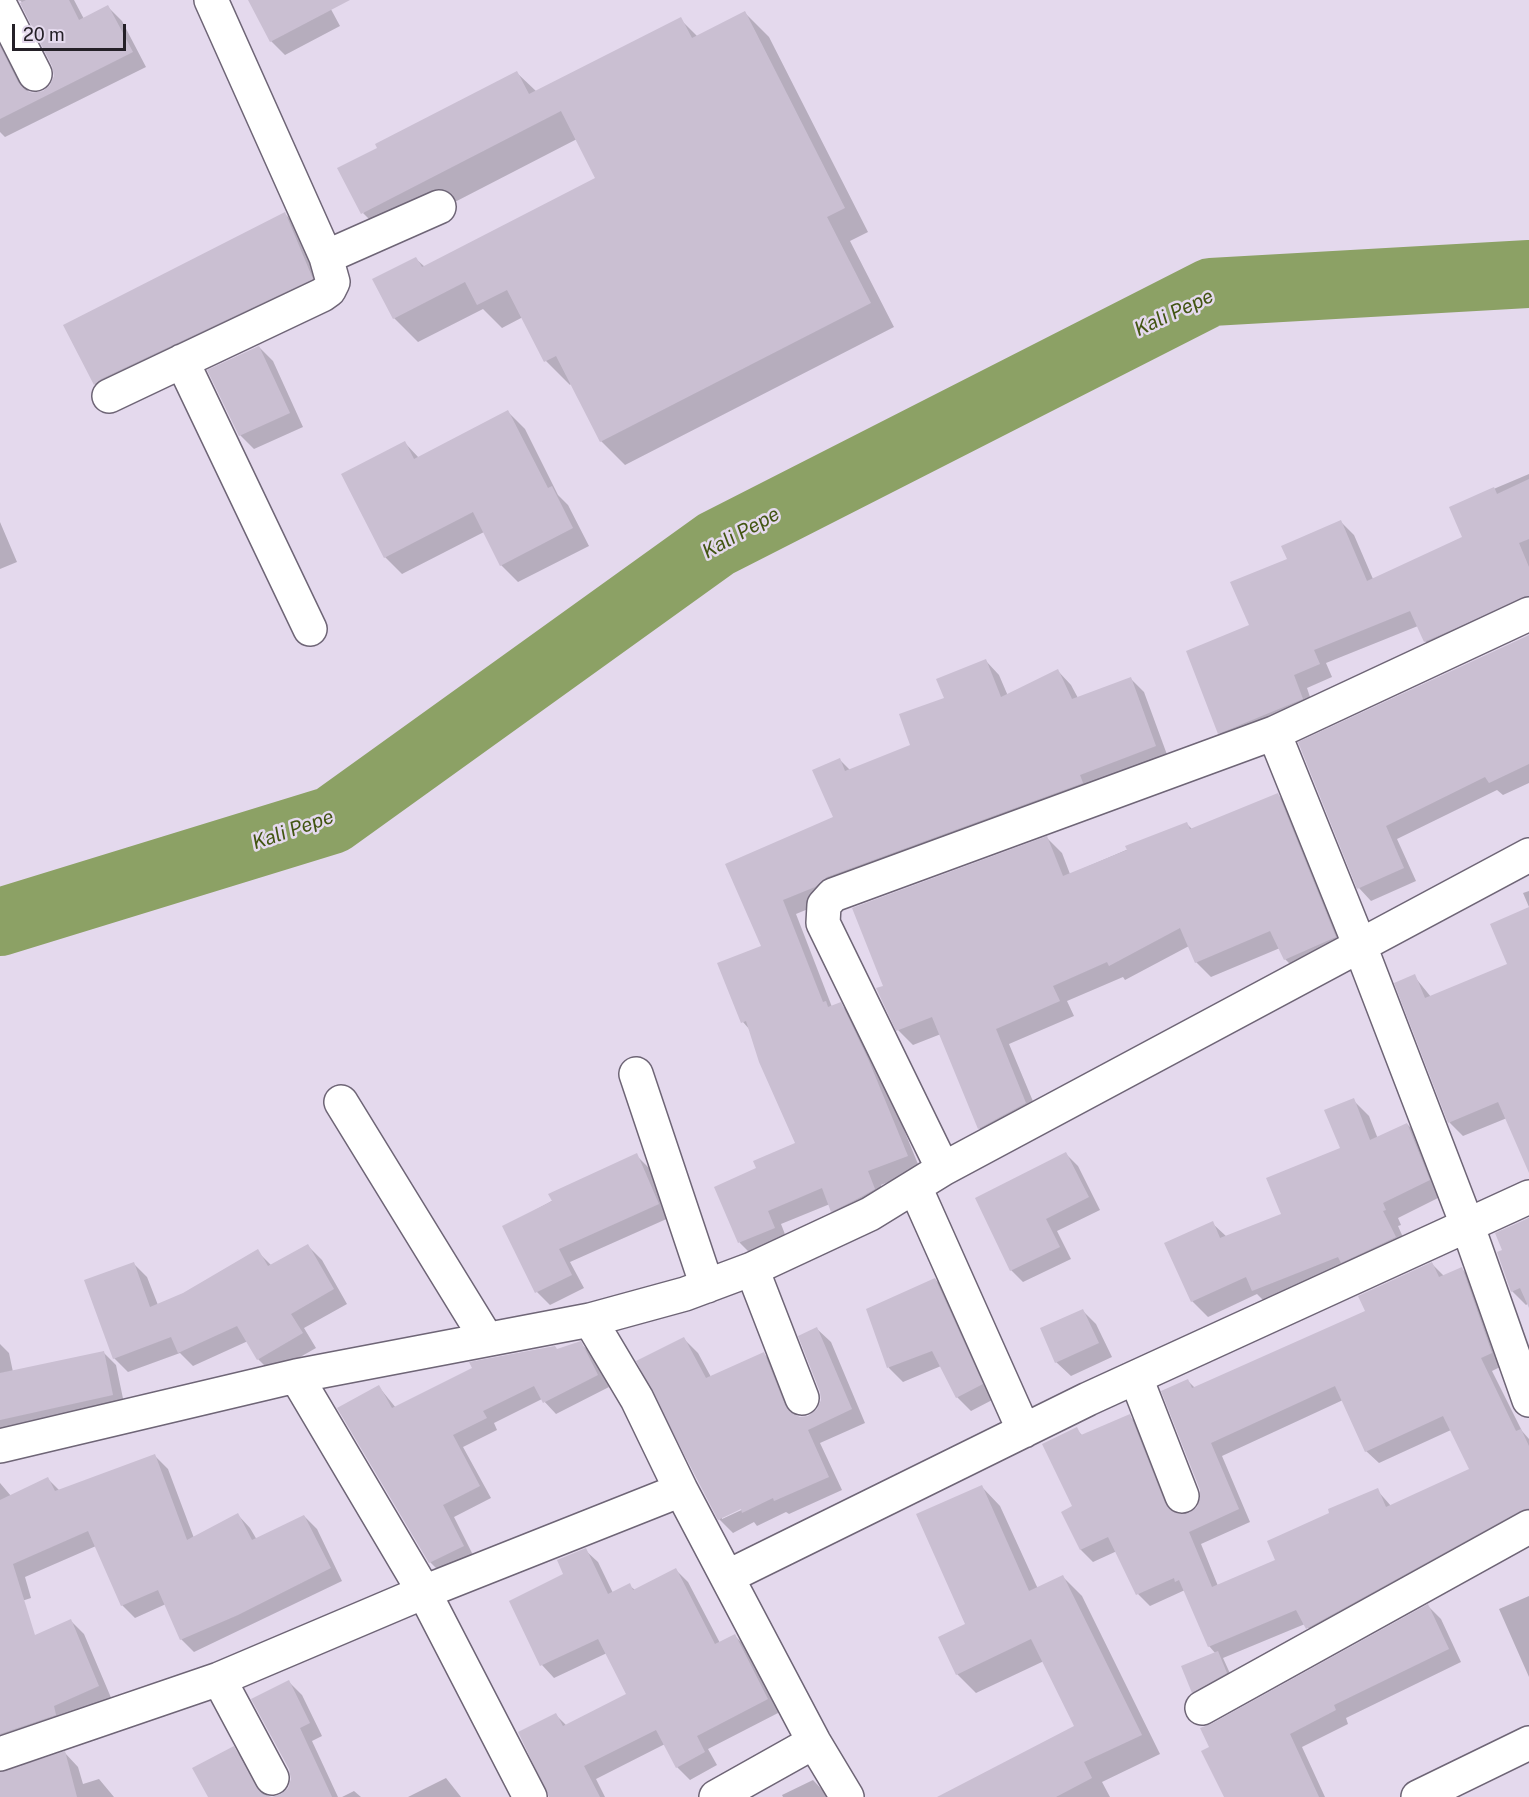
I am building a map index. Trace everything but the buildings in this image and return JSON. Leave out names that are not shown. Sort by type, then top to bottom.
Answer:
[{"type":"street","points":[[109,396],[329,290],[333,282],[326,257],[211,0]]},
{"type":"street","points":[[0,5],[35,74]]},
{"type":"street","points":[[326,257],[439,207]]},
{"type":"street","points":[[183,361],[310,629]]},
{"type":"street","points":[[943,1169],[823,923],[824,905],[833,895],[1274,733],[1529,614]]},
{"type":"street","points":[[1274,733],[1360,946],[1468,1227],[1529,1400]]},
{"type":"street","points":[[0,1446],[296,1376],[590,1320],[707,1286],[752,1269],[870,1214],[943,1169],[1529,855]]},
{"type":"street","points":[[636,1074],[707,1286]]},
{"type":"street","points":[[341,1102],[486,1338]]},
{"type":"street","points":[[915,1187],[1024,1431]]},
{"type":"street","points":[[727,1577],[1024,1431],[1529,1197]]},
{"type":"street","points":[[752,1269],[802,1398]]},
{"type":"street","points":[[590,1320],[637,1399],[681,1490],[814,1742],[847,1797]]},
{"type":"street","points":[[296,1376],[424,1592],[531,1797]]},
{"type":"street","points":[[1136,1378],[1182,1496]]},
{"type":"street","points":[[0,1754],[219,1679],[424,1592],[681,1490]]},
{"type":"street","points":[[1202,1708],[1529,1527]]},
{"type":"street","points":[[219,1679],[272,1778]]},
{"type":"street","points":[[716,1797],[814,1742]]},
{"type":"street","points":[[1435,1794],[1529,1743]]},
{"type":"waterway","name":"Kali Pepe","points":[[0,922],[332,820],[716,544],[1211,292],[1529,274]]}]
